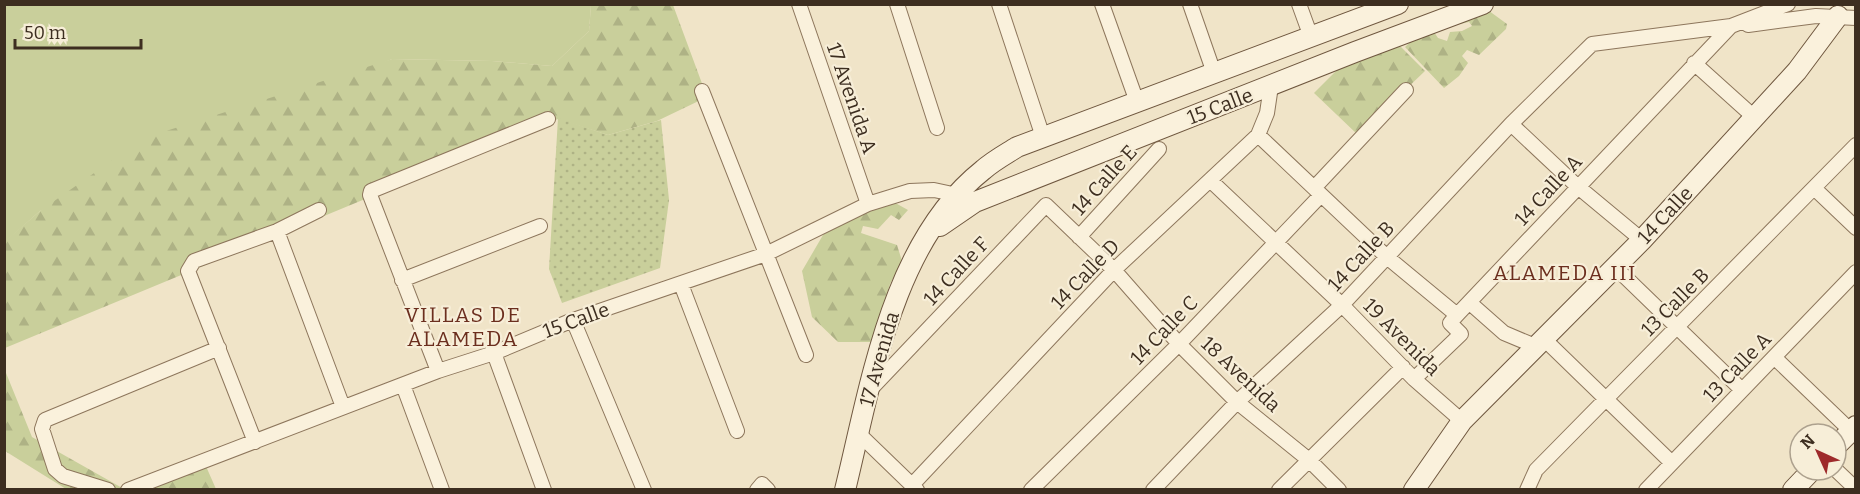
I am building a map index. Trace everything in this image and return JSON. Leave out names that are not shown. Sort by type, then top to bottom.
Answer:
[{"type":"street","name":"17 Avenida A","points":[[799,4],[868,204]]},
{"type":"street","points":[[897,4],[937,128]]},
{"type":"street","points":[[999,4],[1043,137]]},
{"type":"street","points":[[1102,4],[1137,102]]},
{"type":"street","points":[[1190,4],[1214,73]]},
{"type":"street","points":[[1299,4],[1311,37]]},
{"type":"street","name":"15 Calle","points":[[128,489],[438,371],[494,353],[573,320],[766,254],[868,204],[910,190],[934,190],[966,198],[1271,86],[1355,51],[1483,4]]},
{"type":"street","name":"14 Calle A","points":[[1592,44],[1731,27],[1788,4]]},
{"type":"street","name":"15 Calle","points":[[966,198],[982,170],[1017,147],[1397,5]]},
{"type":"street","points":[[1731,27],[1816,16],[1847,17]]},
{"type":"street","name":"14 Calle","points":[[1414,489],[1462,421],[1616,268],[1847,17]]},
{"type":"street","name":"14 Calle A","points":[[1457,315],[1694,63],[1731,27]]},
{"type":"street","name":"14 Calle B","points":[[1153,489],[1237,402],[1342,305],[1511,124],[1592,44]]},
{"type":"street","points":[[1694,63],[1754,117]]},
{"type":"street","name":"14 Calle D","points":[[915,487],[1114,270],[1258,135],[1267,113],[1271,86]]},
{"type":"street","name":"14 Calle C","points":[[1031,489],[1179,344],[1275,242],[1406,90]]},
{"type":"street","points":[[702,92],[806,355]]},
{"type":"street","points":[[438,371],[370,191],[374,187],[548,118]]},
{"type":"street","points":[[1511,124],[1577,186],[1642,240]]},
{"type":"street","points":[[1258,135],[1387,257],[1457,315],[1450,323],[1461,334],[1414,379]]},
{"type":"street","name":"13 Calle B","points":[[1527,489],[1536,470],[1856,145]]},
{"type":"street","name":"14 Calle E","points":[[1079,237],[1159,149]]},
{"type":"street","name":"19 Avenida","points":[[1211,181],[1342,305],[1414,379],[1462,421]]},
{"type":"street","points":[[1814,188],[1856,228]]},
{"type":"street","name":"17 Avenida","points":[[845,489],[869,391],[900,285],[928,234],[966,198]]},
{"type":"street","name":"18 Avenida","points":[[1046,205],[1114,270],[1179,344],[1237,402],[1309,460],[1339,489]]},
{"type":"street","name":"14 Calle F","points":[[869,391],[1046,205]]},
{"type":"street","points":[[255,442],[188,271],[194,261],[277,231],[319,210]]},
{"type":"street","points":[[402,280],[540,226]]},
{"type":"street","points":[[277,231],[343,407]]},
{"type":"street","points":[[1616,268],[1742,390]]},
{"type":"street","name":"13 Calle A","points":[[1646,489],[1856,272]]},
{"type":"street","points":[[681,284],[737,431]]},
{"type":"street","points":[[1470,303],[1504,333],[1539,342],[1605,400],[1672,464]]},
{"type":"street","points":[[573,320],[644,489]]},
{"type":"street","points":[[108,489],[63,476],[55,469],[42,429],[45,420],[219,348]]},
{"type":"street","points":[[494,353],[544,489]]},
{"type":"street","points":[[1774,357],[1853,429]]},
{"type":"street","points":[[1279,489],[1403,367]]},
{"type":"street","points":[[403,385],[442,489]]},
{"type":"street","points":[[859,434],[915,487]]},
{"type":"street","points":[[757,489],[762,484],[768,489]]},
{"type":"green space","points":[[5,5],[591,5],[589,31],[552,66],[492,61],[392,59],[40,211],[5,242]]},
{"type":"green space","points":[[591,5],[673,5],[707,97],[657,121],[608,135],[558,119],[5,348],[4,242],[40,211],[144,138],[392,59],[492,61],[552,66],[589,31]]},
{"type":"green space","points":[[1485,8],[1507,24],[1506,29],[1479,55],[1467,50],[1462,56],[1468,63],[1459,76],[1444,88],[1405,47],[1419,34],[1434,32],[1438,38],[1447,41],[1450,32],[1462,31],[1472,26],[1469,22],[1460,24],[1461,17],[1472,14],[1477,17]]},
{"type":"green space","points":[[1392,38],[1425,71],[1358,135],[1314,93],[1355,52]]},
{"type":"green space","points":[[558,118],[608,135],[661,120],[669,200],[660,268],[562,303],[549,269]]},
{"type":"green space","points":[[890,200],[908,210],[899,220],[891,215],[878,229],[863,226],[861,233],[897,245],[902,261],[890,284],[872,342],[838,342],[812,317],[802,271],[823,235],[848,217]]},
{"type":"green space","points":[[4,368],[32,437],[124,489],[66,489],[5,451]]},
{"type":"green space","points":[[205,464],[216,489],[144,490]]},
{"type":"district","name":"ALAMEDA III","points":[[1565,273]]},
{"type":"district","name":"VILLAS DE ALAMEDA","points":[[463,327]]}]
